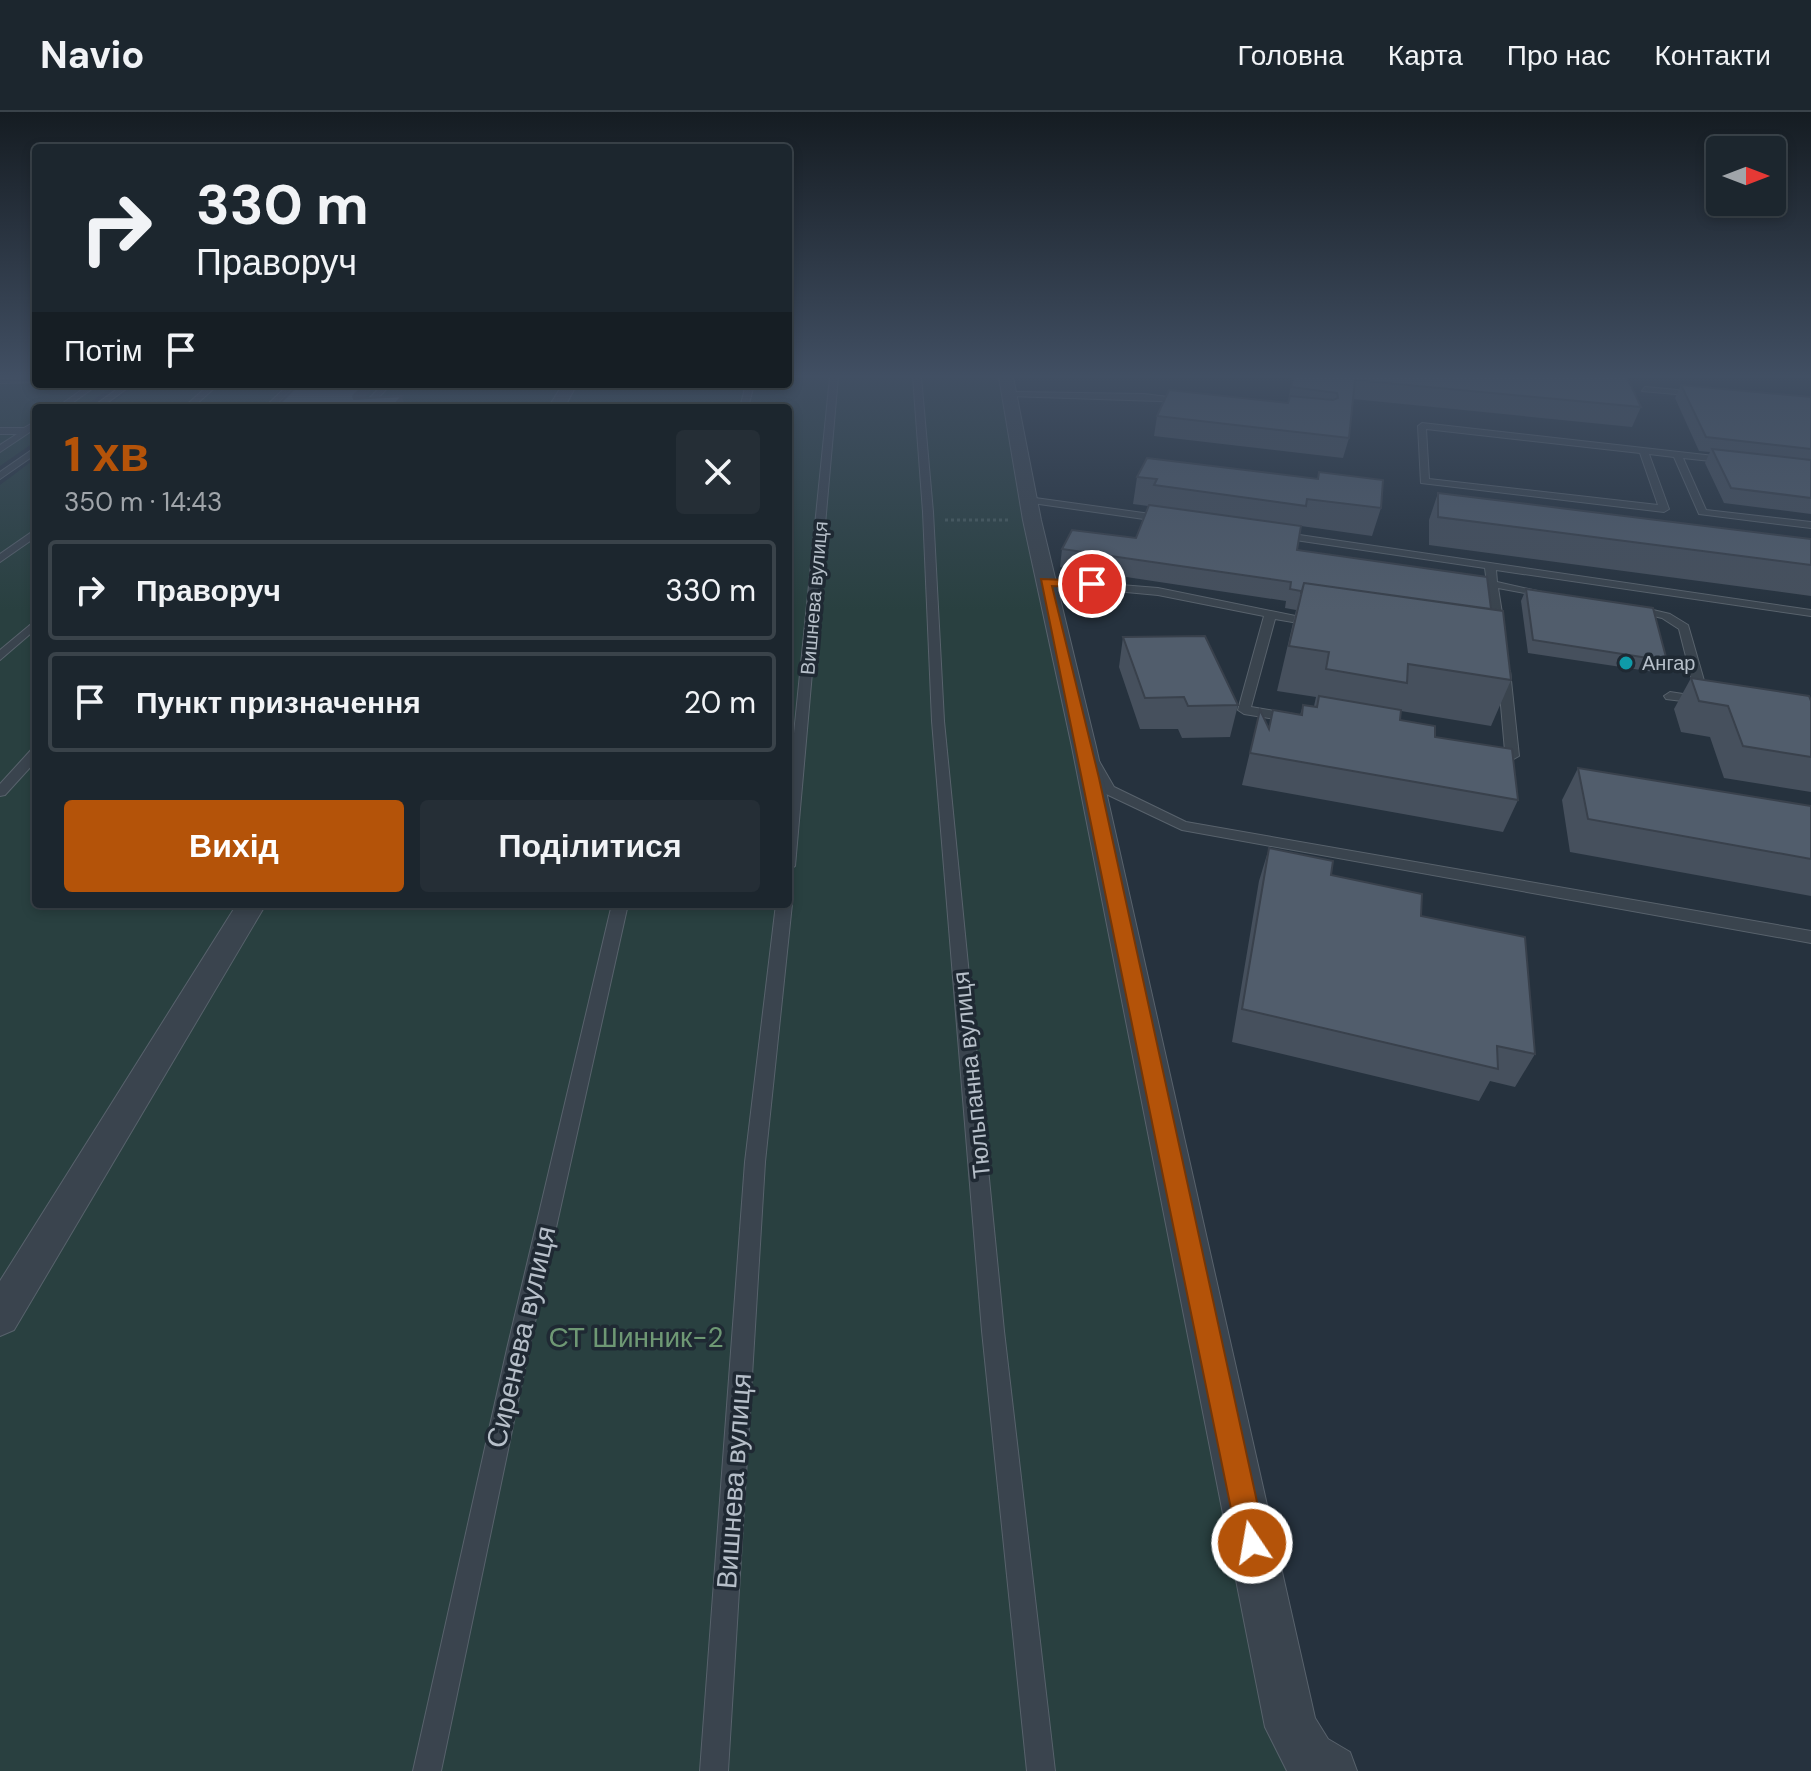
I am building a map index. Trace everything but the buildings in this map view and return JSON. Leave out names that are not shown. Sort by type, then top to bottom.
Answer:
[{"type":"street","points":[[1020,454],[1291,1727],[1316,1767]]},
{"type":"street","points":[[0,1317],[250,908]]},
{"type":"lane","points":[[0,476],[30,454]]},
{"type":"lane","name":"Вишнева вулиця","points":[[792,823],[827,454]]},
{"type":"lane","name":"Тюльпанна вулиця","points":[[923,454],[938,721],[993,1331],[1041,1771]]},
{"type":"lane","points":[[1423,454],[1424,481],[1664,509],[1645,454]]},
{"type":"lane","points":[[1677,454],[1702,512],[1811,525]]},
{"type":"lane","points":[[1681,454],[1737,460]]},
{"type":"lane","points":[[1030,510],[1184,521]]},
{"type":"lane","points":[[1261,533],[1811,613]]},
{"type":"lane","points":[[0,559],[32,535]]},
{"type":"lane","points":[[1483,751],[1512,756],[1490,566]]},
{"type":"lane","points":[[1045,582],[1092,584],[1223,603],[1270,616],[1332,625]]},
{"type":"lane","points":[[1492,584],[1553,595]]},
{"type":"lane","points":[[1629,608],[1666,616],[1684,627],[1704,701]]},
{"type":"lane","points":[[1270,616],[1244,710],[1303,720]]},
{"type":"lane","points":[[0,656],[32,627]]},
{"type":"lane","points":[[1670,696],[1719,704]]},
{"type":"lane","points":[[1084,747],[1109,790],[1182,826],[1811,937]]},
{"type":"lane","points":[[0,792],[32,757]]},
{"type":"lane","name":"Сиренева вулиця","points":[[427,1771],[511,1379],[619,908]]},
{"type":"lane","name":"Вишнева вулиця","points":[[714,1771],[755,1162],[784,908]]},
{"type":"path","points":[[928,520],[1030,510]]},
{"type":"green space","points":[[0,454],[17,454],[0,466]]},
{"type":"green space","name":"СТ Шинник-2","points":[[792,454],[1016,454],[1307,1771],[0,1771],[0,485],[32,461],[32,908],[792,908]]},
{"type":"place","name":"Ангар","points":[[1626,663]]},
{"type":"route","points":[[1092,584],[1045,582],[1091,778],[1252,1543]]}]
